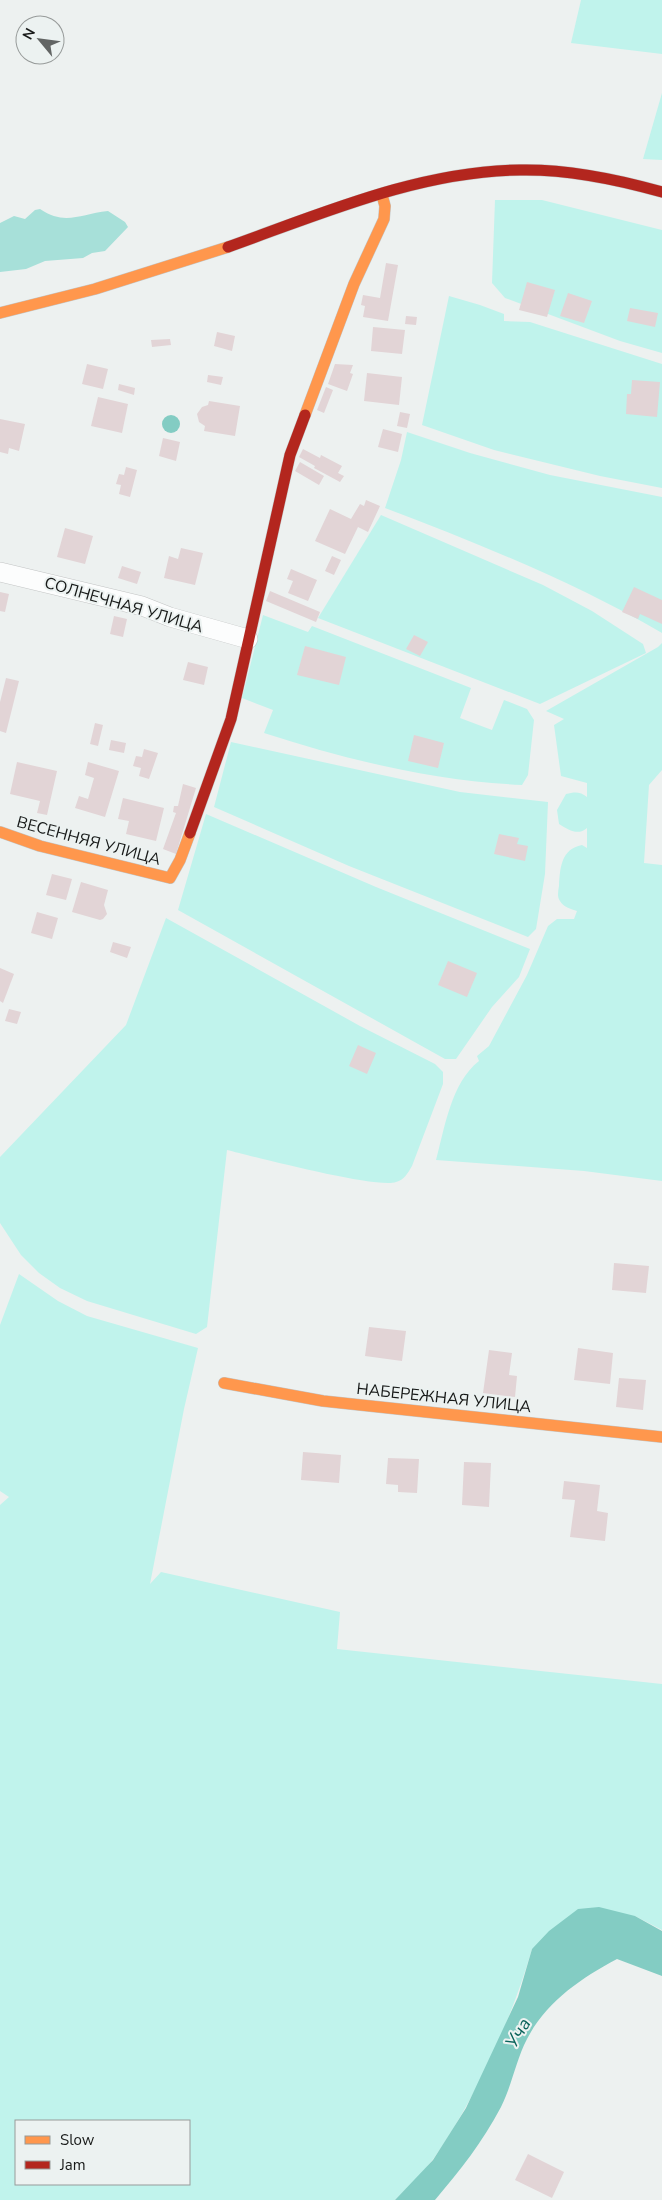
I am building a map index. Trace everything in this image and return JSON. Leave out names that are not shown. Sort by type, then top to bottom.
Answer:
[{"type":"street","points":[[0,313],[53,302],[124,281],[323,213],[382,195],[458,176],[520,170],[552,171],[606,178],[662,192]]},
{"type":"street","points":[[248,639],[290,455],[354,284],[384,219],[385,206],[382,195]]},
{"type":"street","name":"СОЛНЕЧНАЯ УЛИЦА","points":[[0,572],[142,606],[170,617],[248,639]]},
{"type":"street","name":"ВЕСЕННЯЯ УЛИЦА","points":[[0,832],[40,846],[170,878],[180,860],[231,719],[248,639]]},
{"type":"street","name":"НАБЕРЕЖНАЯ УЛИЦА","points":[[224,1383],[323,1401],[662,1437]]},
{"type":"shaded area","points":[[581,0],[662,0],[662,54],[571,43]]},
{"type":"shaded area","points":[[662,93],[662,160],[643,159]]},
{"type":"shaded area","points":[[495,200],[542,200],[662,230],[662,353],[620,341],[505,298],[492,283]]},
{"type":"shaded area","points":[[40,209],[57,217],[65,218],[108,211],[125,222],[128,227],[105,251],[92,253],[83,258],[45,261],[26,269],[0,272],[0,223],[14,216],[25,219],[35,210]]},
{"type":"shaded area","points":[[449,296],[504,314],[504,321],[530,322],[662,364],[662,488],[600,476],[494,450],[422,425]]},
{"type":"shaded area","points":[[407,432],[470,453],[550,475],[662,497],[662,633],[595,597],[526,565],[385,508],[401,460]]},
{"type":"shaded area","points":[[381,515],[543,585],[592,611],[643,644],[646,653],[540,704],[318,618]]},
{"type":"shaded area","points":[[263,615],[308,632],[312,626],[471,688],[460,718],[492,730],[504,700],[527,709],[534,720],[528,775],[522,785],[456,779],[391,768],[327,752],[264,733],[273,710],[242,698]]},
{"type":"shaded area","points":[[662,643],[662,770],[649,785],[644,863],[662,865],[662,1181],[584,1171],[436,1160],[455,1093],[469,1070],[479,1061],[477,1056],[489,1046],[527,975],[548,926],[557,919],[574,919],[577,911],[565,906],[559,899],[560,873],[563,860],[570,851],[582,845],[587,848],[587,828],[577,832],[559,824],[557,810],[566,794],[577,792],[587,797],[587,783],[561,776],[554,725],[564,719],[546,711]]},
{"type":"shaded area","points":[[231,742],[460,792],[548,802],[545,874],[536,929],[528,937],[349,866],[214,807]]},
{"type":"shaded area","points":[[206,814],[376,887],[530,949],[519,977],[492,1007],[456,1059],[445,1059],[178,910]]},
{"type":"shaded area","points":[[166,918],[360,1026],[435,1064],[443,1072],[443,1084],[412,1166],[406,1176],[399,1181],[384,1183],[342,1177],[227,1150],[207,1327],[196,1334],[87,1301],[60,1288],[39,1273],[21,1255],[0,1223],[0,1157],[126,1025]]},
{"type":"shaded area","points":[[19,1274],[58,1301],[87,1316],[198,1348],[184,1409],[150,1584],[161,1572],[340,1612],[337,1649],[662,1684],[662,1930],[635,1916],[532,1949],[514,2003],[478,2084],[434,2158],[395,2200],[0,2200],[0,1505],[9,1497],[0,1491],[0,1325]]},
{"type":"water","points":[[171,415],[177,418],[180,424],[177,430],[171,433],[165,430],[162,424],[165,418]]},
{"type":"water","name":"Уча","points":[[599,1907],[635,1916],[662,1931],[662,1976],[617,1959],[566,1992],[544,2013],[535,2025],[523,2047],[505,2099],[494,2120],[471,2155],[445,2189],[435,2200],[395,2200],[433,2160],[466,2108],[518,1997],[532,1949],[549,1931],[578,1909]]},
{"type":"building","points":[[386,263],[398,265],[388,321],[363,317],[365,306],[361,305],[363,295],[380,298]]},
{"type":"building","points":[[527,282],[555,290],[547,317],[519,310]]},
{"type":"building","points":[[568,293],[592,301],[584,323],[560,316]]},
{"type":"building","points":[[630,308],[658,313],[655,327],[627,321]]},
{"type":"building","points":[[406,316],[417,317],[416,325],[405,324]]},
{"type":"building","points":[[373,327],[405,330],[402,354],[371,351]]},
{"type":"building","points":[[217,332],[235,336],[232,351],[214,346]]},
{"type":"building","points":[[170,339],[171,345],[152,347],[151,340]]},
{"type":"building","points":[[87,364],[108,369],[103,389],[82,384]]},
{"type":"building","points":[[335,364],[353,365],[350,373],[353,374],[347,391],[328,384]]},
{"type":"building","points":[[367,373],[402,377],[399,405],[364,401]]},
{"type":"building","points":[[208,375],[223,377],[221,385],[207,382]]},
{"type":"building","points":[[632,380],[660,382],[657,417],[626,414],[627,394],[631,394]]},
{"type":"building","points":[[119,384],[135,388],[134,395],[118,390]]},
{"type":"building","points":[[326,387],[333,390],[324,413],[317,410]]},
{"type":"building","points":[[98,397],[128,404],[122,433],[91,426]]},
{"type":"building","points":[[209,401],[240,406],[235,436],[204,431],[205,426],[199,422],[197,414],[202,407],[208,405]]},
{"type":"building","points":[[400,412],[410,414],[407,428],[397,426]]},
{"type":"building","points":[[0,419],[25,424],[19,451],[9,448],[8,454],[0,452]]},
{"type":"building","points":[[383,429],[402,434],[398,452],[378,447]]},
{"type":"building","points":[[163,438],[180,442],[176,461],[159,456]]},
{"type":"building","points":[[303,449],[320,458],[321,455],[342,466],[338,473],[344,476],[340,482],[314,468],[315,466],[299,457]]},
{"type":"building","points":[[300,462],[324,476],[319,485],[295,471]]},
{"type":"building","points":[[126,467],[137,470],[130,497],[119,494],[121,485],[116,484],[119,474],[124,475]]},
{"type":"building","points":[[366,500],[380,506],[368,532],[358,527],[345,554],[315,541],[330,509],[351,519],[360,504],[364,506]]},
{"type":"building","points":[[65,528],[93,536],[85,564],[57,557]]},
{"type":"building","points":[[181,548],[203,553],[195,585],[164,578],[169,556],[178,559]]},
{"type":"building","points":[[332,556],[341,560],[334,575],[325,571]]},
{"type":"building","points":[[122,566],[141,572],[137,584],[118,578]]},
{"type":"building","points":[[291,569],[317,580],[308,601],[288,593],[293,581],[287,579]]},
{"type":"building","points":[[634,587],[662,600],[662,624],[640,614],[638,619],[622,612]]},
{"type":"building","points":[[270,591],[320,612],[316,622],[266,601]]},
{"type":"building","points":[[0,592],[9,594],[5,612],[0,611]]},
{"type":"building","points":[[114,616],[127,619],[123,637],[110,634]]},
{"type":"building","points":[[414,635],[428,642],[420,656],[406,649]]},
{"type":"building","points":[[305,646],[346,657],[339,685],[297,675]]},
{"type":"building","points":[[188,662],[208,667],[204,685],[183,680]]},
{"type":"building","points":[[6,678],[19,681],[6,733],[0,731],[0,702]]},
{"type":"building","points":[[95,723],[103,725],[98,746],[90,744]]},
{"type":"building","points":[[414,735],[444,743],[438,768],[408,761]]},
{"type":"building","points":[[111,740],[126,743],[124,753],[109,750]]},
{"type":"building","points":[[144,749],[158,753],[149,779],[139,776],[141,768],[133,766],[136,756],[142,757]]},
{"type":"building","points":[[17,762],[57,771],[47,815],[37,813],[40,801],[10,794]]},
{"type":"building","points":[[88,762],[119,771],[105,817],[75,808],[79,796],[88,799],[94,778],[85,775]]},
{"type":"building","points":[[183,784],[196,788],[176,854],[163,849],[176,813],[173,812],[174,806],[178,806]]},
{"type":"building","points":[[123,798],[164,808],[156,841],[126,834],[129,821],[118,819]]},
{"type":"building","points":[[499,834],[519,838],[517,844],[528,846],[525,861],[494,854]]},
{"type":"building","points":[[52,874],[72,879],[66,900],[46,895]]},
{"type":"building","points":[[81,882],[108,890],[104,905],[107,914],[103,919],[100,920],[72,912]]},
{"type":"building","points":[[37,912],[58,918],[52,939],[31,933]]},
{"type":"building","points":[[113,942],[131,947],[127,958],[110,952]]},
{"type":"building","points":[[448,961],[477,973],[467,997],[438,985]]},
{"type":"building","points":[[0,968],[14,974],[3,1003],[0,1001]]},
{"type":"building","points":[[9,1009],[21,1012],[17,1024],[5,1021]]},
{"type":"building","points":[[358,1045],[376,1053],[367,1074],[349,1066]]},
{"type":"building","points":[[614,1263],[649,1266],[646,1293],[612,1290]]},
{"type":"building","points":[[369,1327],[406,1331],[402,1361],[365,1356]]},
{"type":"building","points":[[578,1348],[613,1353],[610,1384],[574,1380]]},
{"type":"building","points":[[489,1350],[512,1353],[509,1375],[517,1376],[515,1397],[483,1393]]},
{"type":"building","points":[[619,1378],[646,1380],[643,1410],[616,1407]]},
{"type":"building","points":[[303,1452],[341,1455],[339,1483],[301,1480]]},
{"type":"building","points":[[388,1458],[419,1459],[417,1493],[398,1492],[398,1485],[386,1484]]},
{"type":"building","points":[[464,1462],[491,1463],[489,1507],[462,1505]]},
{"type":"building","points":[[564,1481],[600,1485],[597,1511],[608,1513],[605,1541],[570,1537],[575,1500],[562,1499]]},
{"type":"building","points":[[528,2154],[564,2172],[552,2198],[515,2180]]},
{"type":"traffic: slow","points":[[305,415],[354,284],[384,219],[385,206],[382,195]]},
{"type":"traffic: slow","points":[[0,313],[95,289],[228,247]]},
{"type":"traffic: slow","points":[[0,832],[40,846],[170,878],[180,860],[190,833]]},
{"type":"traffic: slow","points":[[224,1383],[323,1401],[662,1437]]},
{"type":"traffic: jam","points":[[228,247],[371,196],[408,186],[482,172],[556,171],[610,179],[662,192]]},
{"type":"traffic: jam","points":[[190,833],[231,719],[290,455],[305,415]]}]
